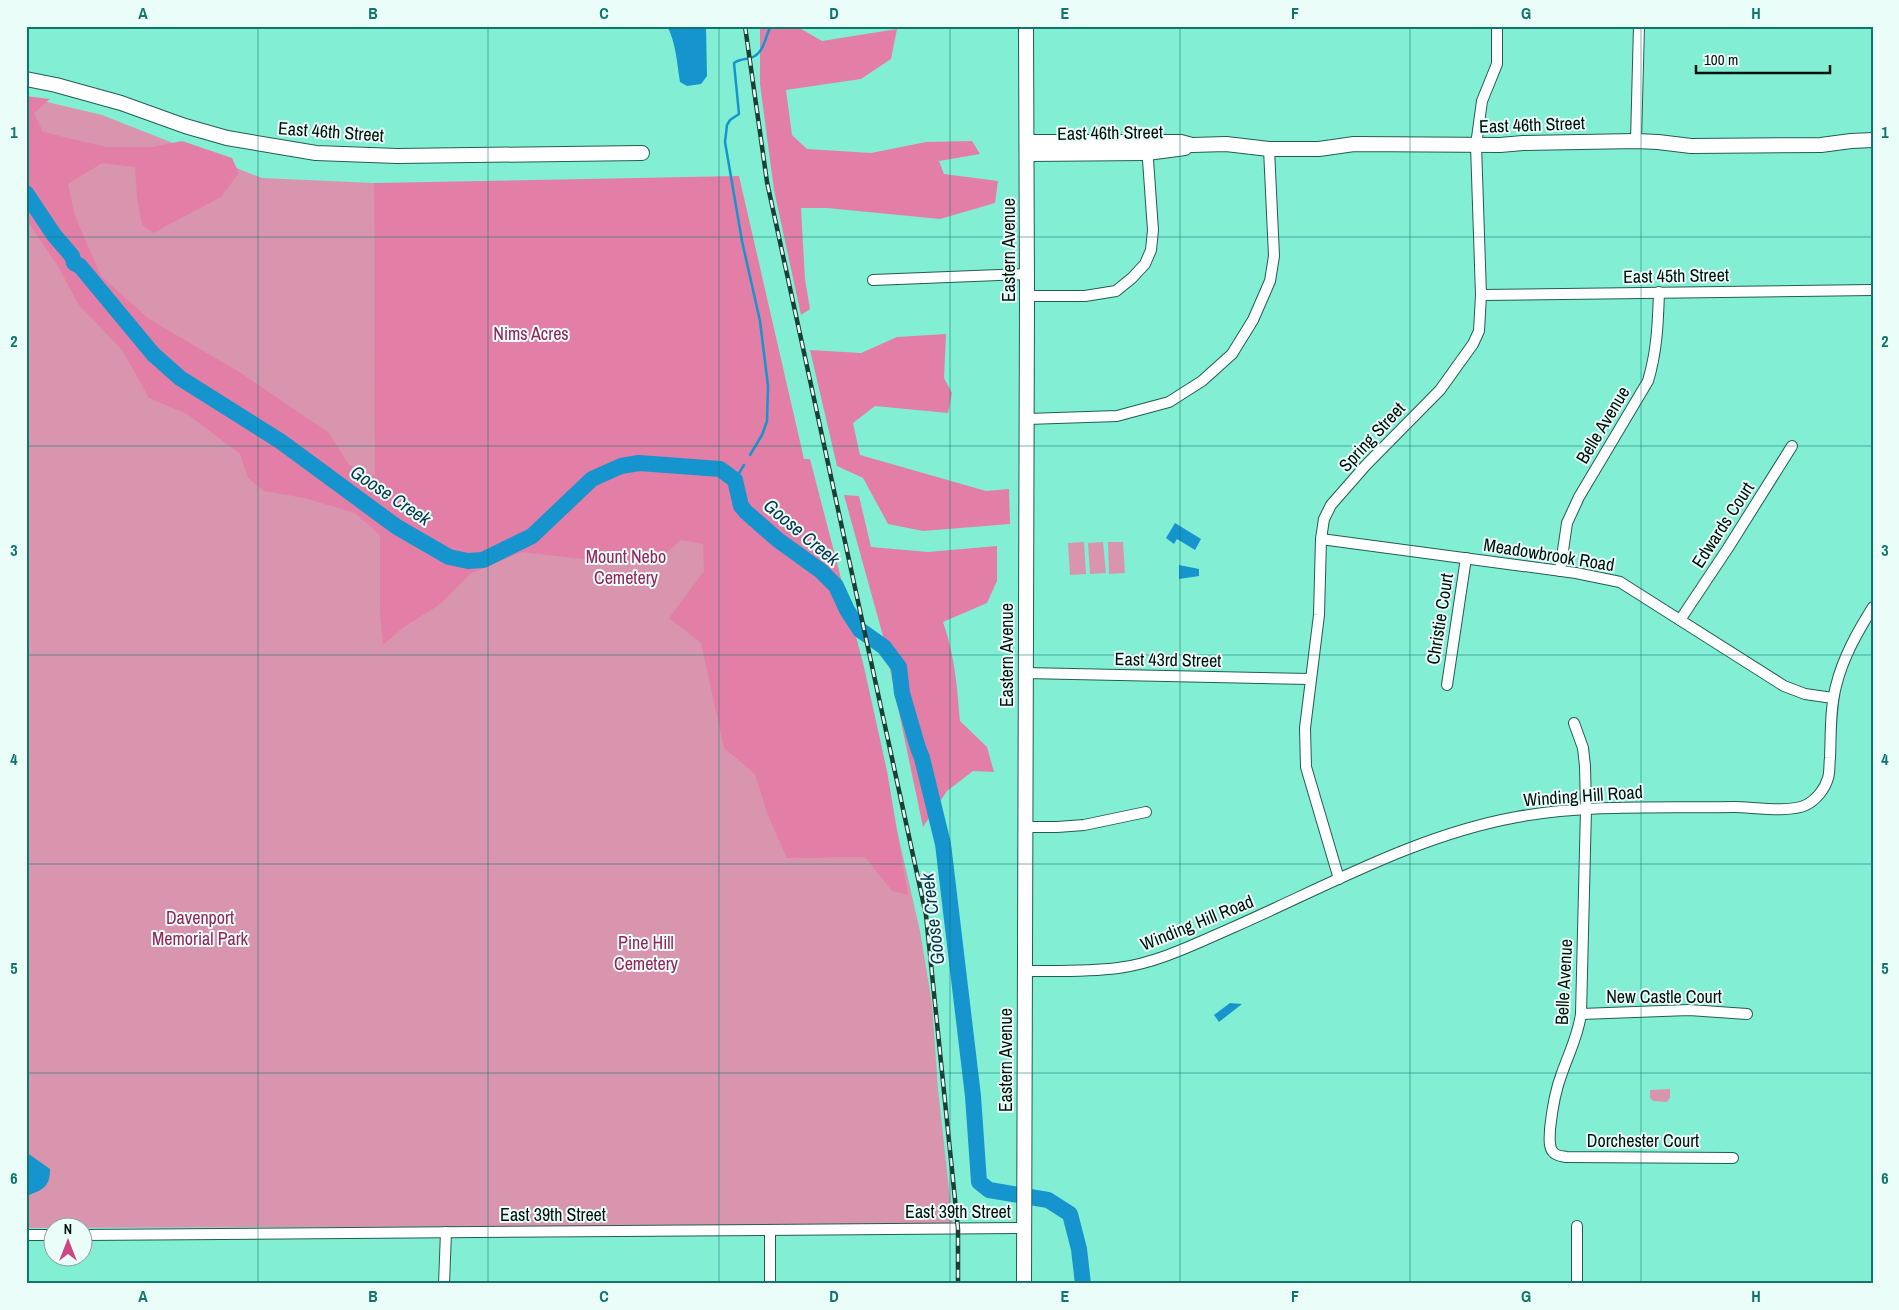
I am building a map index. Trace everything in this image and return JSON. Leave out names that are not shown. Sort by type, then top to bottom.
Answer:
[{"type":"street","name":"Eastern Avenue","points":[[1024,1284],[1027,419],[1026,26]]},
{"type":"street","name":"Spring Street","points":[[1339,880],[1306,767],[1305,728],[1316,653],[1319,615],[1320,539],[1324,519],[1331,505],[1366,465],[1440,390],[1473,344],[1479,331],[1480,294],[1476,145],[1482,101],[1497,64],[1498,26]]},
{"type":"street","points":[[1636,141],[1639,26]]},
{"type":"street","name":"East 46th Street","points":[[26,79],[56,84],[227,138],[316,153],[379,156],[642,153]]},
{"type":"street","name":"East 46th Street","points":[[1027,148],[1147,148],[1181,142],[1192,145],[1226,144],[1269,149],[1319,149],[1354,144],[1476,145],[1636,141],[1691,146],[1821,145],[1873,140]]},
{"type":"street","points":[[1027,296],[1085,296],[1116,291],[1145,264],[1151,250],[1153,230],[1147,148]]},
{"type":"street","points":[[1027,419],[1117,416],[1169,402],[1202,381],[1232,354],[1253,320],[1270,281],[1274,256],[1269,149]]},
{"type":"street","points":[[873,280],[1027,274]]},
{"type":"street","name":"East 45th Street","points":[[1480,294],[1873,290]]},
{"type":"street","name":"Belle Avenue","points":[[1560,571],[1567,522],[1579,497],[1648,381],[1654,362],[1658,336],[1658,292]]},
{"type":"street","name":"Edwards Court","points":[[1680,620],[1792,446]]},
{"type":"street","name":"Meadowbrook Road","points":[[1320,539],[1560,571],[1620,582],[1784,686],[1806,694],[1833,698]]},
{"type":"street","name":"Christie Court","points":[[1447,685],[1466,558]]},
{"type":"street","name":"Winding Hill Road","points":[[1025,971],[1118,968],[1182,950],[1389,856],[1464,828],[1551,811],[1743,807],[1783,809],[1805,806],[1821,793],[1828,778],[1833,698],[1836,682],[1850,647],[1869,622],[1873,606]]},
{"type":"street","name":"East 43rd Street","points":[[1025,674],[1311,679]]},
{"type":"street","name":"Belle Avenue","points":[[1553,1153],[1550,1143],[1553,1104],[1562,1071],[1577,1036],[1581,1014],[1586,809],[1585,766],[1583,748],[1574,723]]},
{"type":"street","points":[[1025,826],[1057,827],[1084,825],[1146,812]]},
{"type":"street","name":"New Castle Court","points":[[1581,1014],[1689,1010],[1747,1014]]},
{"type":"street","name":"Dorchester Court","points":[[1553,1153],[1566,1157],[1733,1158]]},
{"type":"street","points":[[1577,1226],[1577,1284]]},
{"type":"street","name":"East 39th Street","points":[[92,1235],[1025,1228]]},
{"type":"street","points":[[770,1230],[770,1284]]},
{"type":"street","points":[[444,1284],[446,1232]]},
{"type":"street","points":[[26,1235],[42,1235]]},
{"type":"green space","points":[[760,26],[796,26],[822,41],[897,29],[891,59],[861,79],[786,90],[792,135],[807,149],[871,153],[926,142],[972,141],[980,154],[939,161],[944,174],[998,181],[995,203],[940,219],[827,208],[801,208],[805,279],[810,309],[801,315],[774,190],[760,84]]},
{"type":"green space","name":"Nims Acres","points":[[26,96],[50,99],[34,113],[43,132],[107,147],[153,147],[182,141],[232,158],[239,173],[221,197],[153,233],[142,225],[137,198],[135,167],[102,163],[68,184],[75,216],[101,276],[149,319],[241,373],[329,433],[349,465],[375,476],[374,183],[739,176],[804,459],[810,459],[864,667],[887,771],[908,895],[892,891],[865,857],[787,858],[767,813],[755,774],[724,748],[701,643],[669,618],[704,571],[703,544],[681,540],[656,562],[582,559],[522,552],[470,574],[439,605],[404,627],[383,645],[380,613],[380,535],[355,513],[304,498],[264,491],[248,478],[240,454],[187,414],[149,398],[122,350],[79,305],[57,265],[26,219]]},
{"type":"green space","points":[[26,97],[102,115],[262,178],[374,183],[376,502],[616,462],[857,656],[920,931],[932,1004],[938,1089],[953,1225],[92,1228],[92,1218],[42,1218],[42,1228],[26,1228]]},
{"type":"green space","points":[[946,334],[944,378],[952,393],[948,413],[875,406],[853,423],[860,455],[986,491],[1009,489],[1010,524],[923,531],[888,524],[863,478],[837,466],[810,350],[861,353],[897,337]]},
{"type":"green space","points":[[844,495],[859,496],[871,547],[928,552],[997,546],[997,581],[987,603],[943,622],[953,659],[960,721],[987,747],[994,772],[973,771],[947,791],[923,827],[883,636]]},
{"type":"green space","points":[[1084,542],[1086,574],[1070,575],[1068,543]]},
{"type":"green space","points":[[1103,542],[1106,573],[1090,574],[1088,543]]},
{"type":"green space","points":[[1108,542],[1123,542],[1125,573],[1109,574]]},
{"type":"green space","points":[[1670,1089],[1670,1098],[1667,1102],[1653,1101],[1650,1098],[1650,1090]]},
{"type":"water","points":[[667,26],[706,26],[707,76],[701,84],[687,86],[680,82],[674,46]]},
{"type":"water","points":[[1175,523],[1201,539],[1195,550],[1177,539],[1174,544],[1166,538]]},
{"type":"water","points":[[1179,565],[1199,569],[1199,576],[1179,579]]},
{"type":"water","points":[[1230,1003],[1242,1004],[1219,1022],[1214,1015]]},
{"type":"water","points":[[26,1152],[50,1169],[50,1175],[44,1187],[26,1196]]},
{"type":"waterway","points":[[750,455],[762,435],[767,421],[768,386],[760,321],[742,241],[725,142],[727,125],[730,120],[739,114],[734,63],[751,58],[757,54],[771,26]]},
{"type":"waterway","name":"Goose Creek","points":[[26,193],[54,235],[72,256],[74,263],[80,266],[153,354],[180,378],[280,441],[397,527],[449,557],[468,561],[483,560],[532,536],[592,479],[621,466],[639,463],[720,469],[735,480],[741,506],[746,512],[778,540],[821,571],[836,586],[847,610],[860,630],[884,647],[899,667],[902,693],[922,758],[943,844],[973,1096],[979,1182],[989,1190],[1048,1200],[1070,1214],[1079,1249],[1083,1284]]},
{"type":"waterway","points":[[735,480],[744,465]]},
{"type":"railway","points":[[745,26],[767,182],[926,915],[958,1229],[958,1284]]},
{"type":"park label","name":"Mount Nebo Cemetery","points":[[626,567]]},
{"type":"park label","name":"Davenport Memorial Park","points":[[200,928]]},
{"type":"park label","name":"Pine Hill Cemetery","points":[[646,953]]}]
